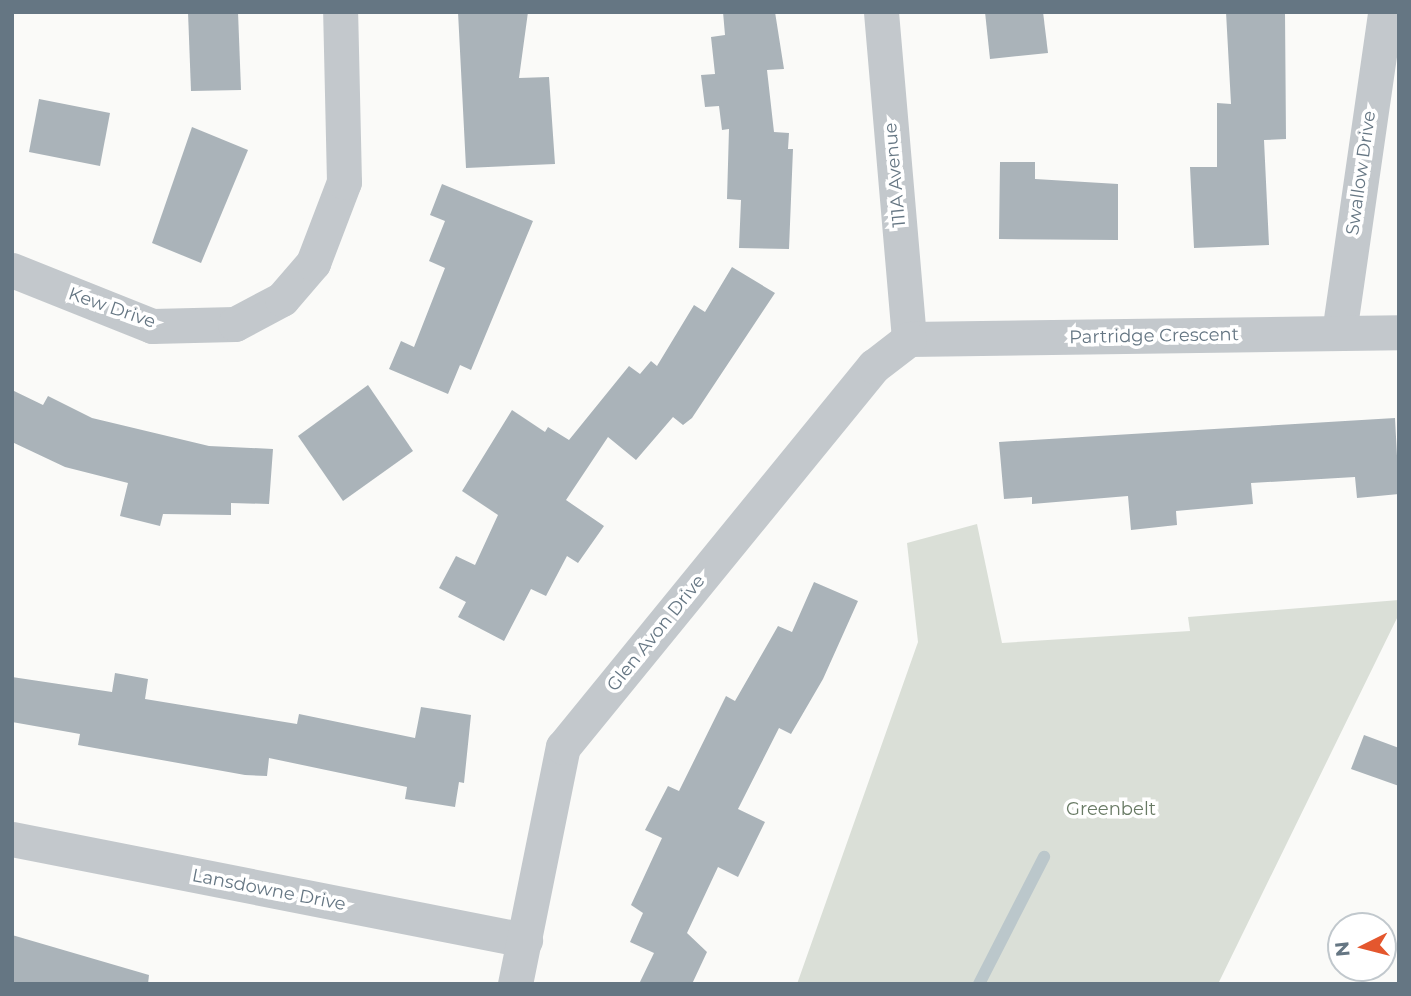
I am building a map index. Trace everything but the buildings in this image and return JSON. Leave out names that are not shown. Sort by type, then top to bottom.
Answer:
[{"type":"street","name":"Kew Drive","points":[[12,270],[152,326],[235,324],[282,299],[313,263],[344,182],[340,12]]},
{"type":"street","name":"111A Avenue","points":[[881,12],[909,339]]},
{"type":"street","name":"Swallow Drive","points":[[1339,333],[1385,12]]},
{"type":"street","name":"Partridge Crescent","points":[[909,339],[1399,332]]},
{"type":"street","name":"Glen Avon Drive","points":[[515,984],[564,747],[874,366],[909,339]]},
{"type":"street","name":"Lansdowne Drive","points":[[12,839],[525,940]]},
{"type":"green space","name":"Greenbelt","points":[[977,524],[1002,643],[1190,631],[1188,617],[1399,600],[1399,614],[1218,984],[797,984],[918,642],[907,543]]},
{"type":"waterway","points":[[979,984],[1044,857]]}]
